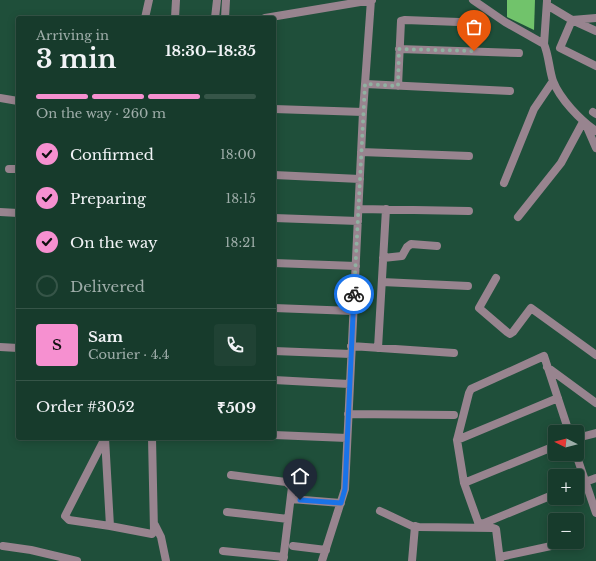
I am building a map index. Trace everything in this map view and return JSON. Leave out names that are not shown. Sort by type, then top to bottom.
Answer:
[{"type":"street","points":[[145,16],[149,0]]},
{"type":"street","points":[[175,16],[176,0]]},
{"type":"street","points":[[215,16],[217,0]]},
{"type":"street","points":[[225,16],[226,0]]},
{"type":"street","points":[[276,16],[371,0],[363,112],[345,489],[322,561]]},
{"type":"street","points":[[473,0],[505,22],[544,44]]},
{"type":"street","points":[[547,2],[544,44],[553,80],[573,111],[584,123],[596,131]]},
{"type":"street","points":[[547,2],[572,20],[596,31]]},
{"type":"street","points":[[572,20],[596,18]]},
{"type":"street","points":[[398,86],[401,22],[405,20],[458,22]]},
{"type":"street","points":[[572,20],[560,48],[596,66]]},
{"type":"street","points":[[399,49],[519,53]]},
{"type":"street","points":[[504,183],[534,108],[553,80]]},
{"type":"street","points":[[365,84],[510,91]]},
{"type":"street","points":[[0,98],[16,100]]},
{"type":"street","points":[[276,109],[363,112]]},
{"type":"street","points":[[584,123],[596,148]]},
{"type":"street","points":[[518,217],[561,163],[584,123]]},
{"type":"street","points":[[361,152],[469,156]]},
{"type":"street","points":[[9,169],[16,169]]},
{"type":"street","points":[[276,175],[360,179]]},
{"type":"street","points":[[359,209],[469,211]]},
{"type":"street","points":[[378,348],[386,209]]},
{"type":"street","points":[[0,212],[16,213]]},
{"type":"street","points":[[276,218],[358,221]]},
{"type":"street","points":[[383,258],[402,256],[411,244],[437,246]]},
{"type":"street","points":[[276,263],[356,266]]},
{"type":"street","points":[[496,278],[480,308],[507,332],[510,334],[513,332],[531,308],[596,355]]},
{"type":"street","points":[[382,282],[468,286]]},
{"type":"street","points":[[276,308],[353,311]]},
{"type":"street","points":[[0,347],[16,348]]},
{"type":"street","points":[[276,351],[351,350],[378,348],[454,353]]},
{"type":"street","points":[[548,497],[482,524],[478,522],[464,483],[457,440],[469,393],[472,389],[544,356],[567,425]]},
{"type":"street","points":[[548,367],[596,403]]},
{"type":"street","points":[[276,380],[349,384]]},
{"type":"street","points":[[457,440],[558,398]]},
{"type":"street","points":[[348,414],[454,415]]},
{"type":"street","points":[[584,436],[596,433]]},
{"type":"street","points":[[276,435],[347,438]]},
{"type":"street","points":[[104,440],[65,516],[69,520],[152,534],[154,533],[152,440]]},
{"type":"street","points":[[105,440],[110,526]]},
{"type":"street","points":[[464,483],[548,449]]},
{"type":"street","points":[[578,461],[596,513]]},
{"type":"street","points":[[223,551],[283,559],[291,500],[292,487],[290,484],[231,475]]},
{"type":"street","points":[[585,481],[596,478]]},
{"type":"street","points":[[291,500],[341,503]]},
{"type":"street","points":[[380,511],[415,526],[496,529],[500,559],[548,547]]},
{"type":"street","points":[[227,512],[288,519]]},
{"type":"street","points":[[154,522],[161,537],[166,561]]},
{"type":"street","points":[[412,561],[415,526]]},
{"type":"street","points":[[3,546],[47,558],[77,561]]},
{"type":"street","points":[[293,546],[326,550]]},
{"type":"building","points":[[507,0],[535,0],[534,30],[507,17]]},
{"type":"way so far","points":[[354,294],[365,84],[398,86],[399,49],[474,51]]},
{"type":"route","points":[[300,500],[341,503],[345,489],[354,294]]}]
